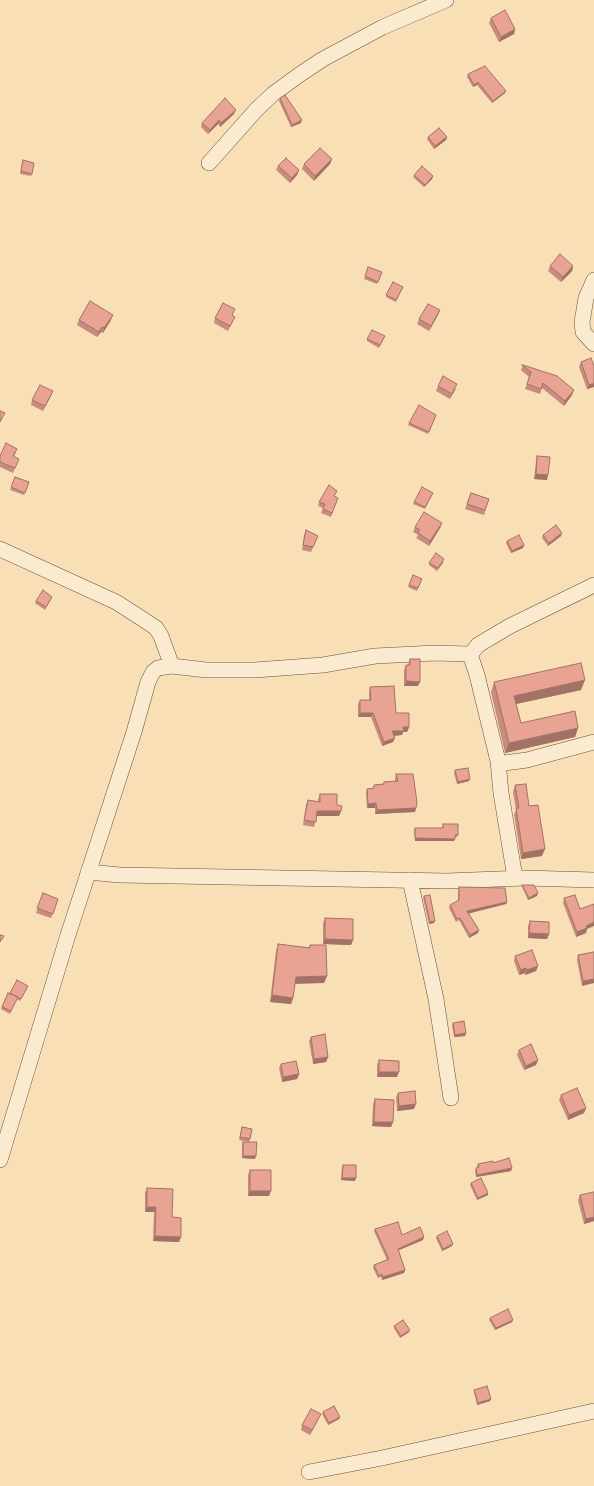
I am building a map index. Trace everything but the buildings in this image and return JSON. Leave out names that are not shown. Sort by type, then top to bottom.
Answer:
[{"type":"street","points":[[209,163],[262,104],[299,75],[354,42],[401,18],[446,0]]},
{"type":"street","points":[[594,280],[586,298],[582,322],[583,332],[594,344]]},
{"type":"street","points":[[0,549],[116,602],[156,628],[161,636],[172,666]]},
{"type":"street","points":[[470,655],[478,645],[510,626],[594,585]]},
{"type":"street","points":[[0,1160],[88,872],[134,732],[148,682],[153,672],[158,668],[172,666],[206,670],[255,670],[316,666],[375,656],[435,653],[461,653],[470,655]]},
{"type":"street","points":[[470,655],[479,682],[495,755],[498,761],[501,793],[515,878]]},
{"type":"street","points":[[498,761],[528,760],[594,742]]},
{"type":"street","points":[[88,872],[135,876],[447,881],[515,878],[594,880]]},
{"type":"street","points":[[410,880],[436,999],[451,1098]]},
{"type":"street","points":[[309,1472],[382,1458],[594,1411]]}]
